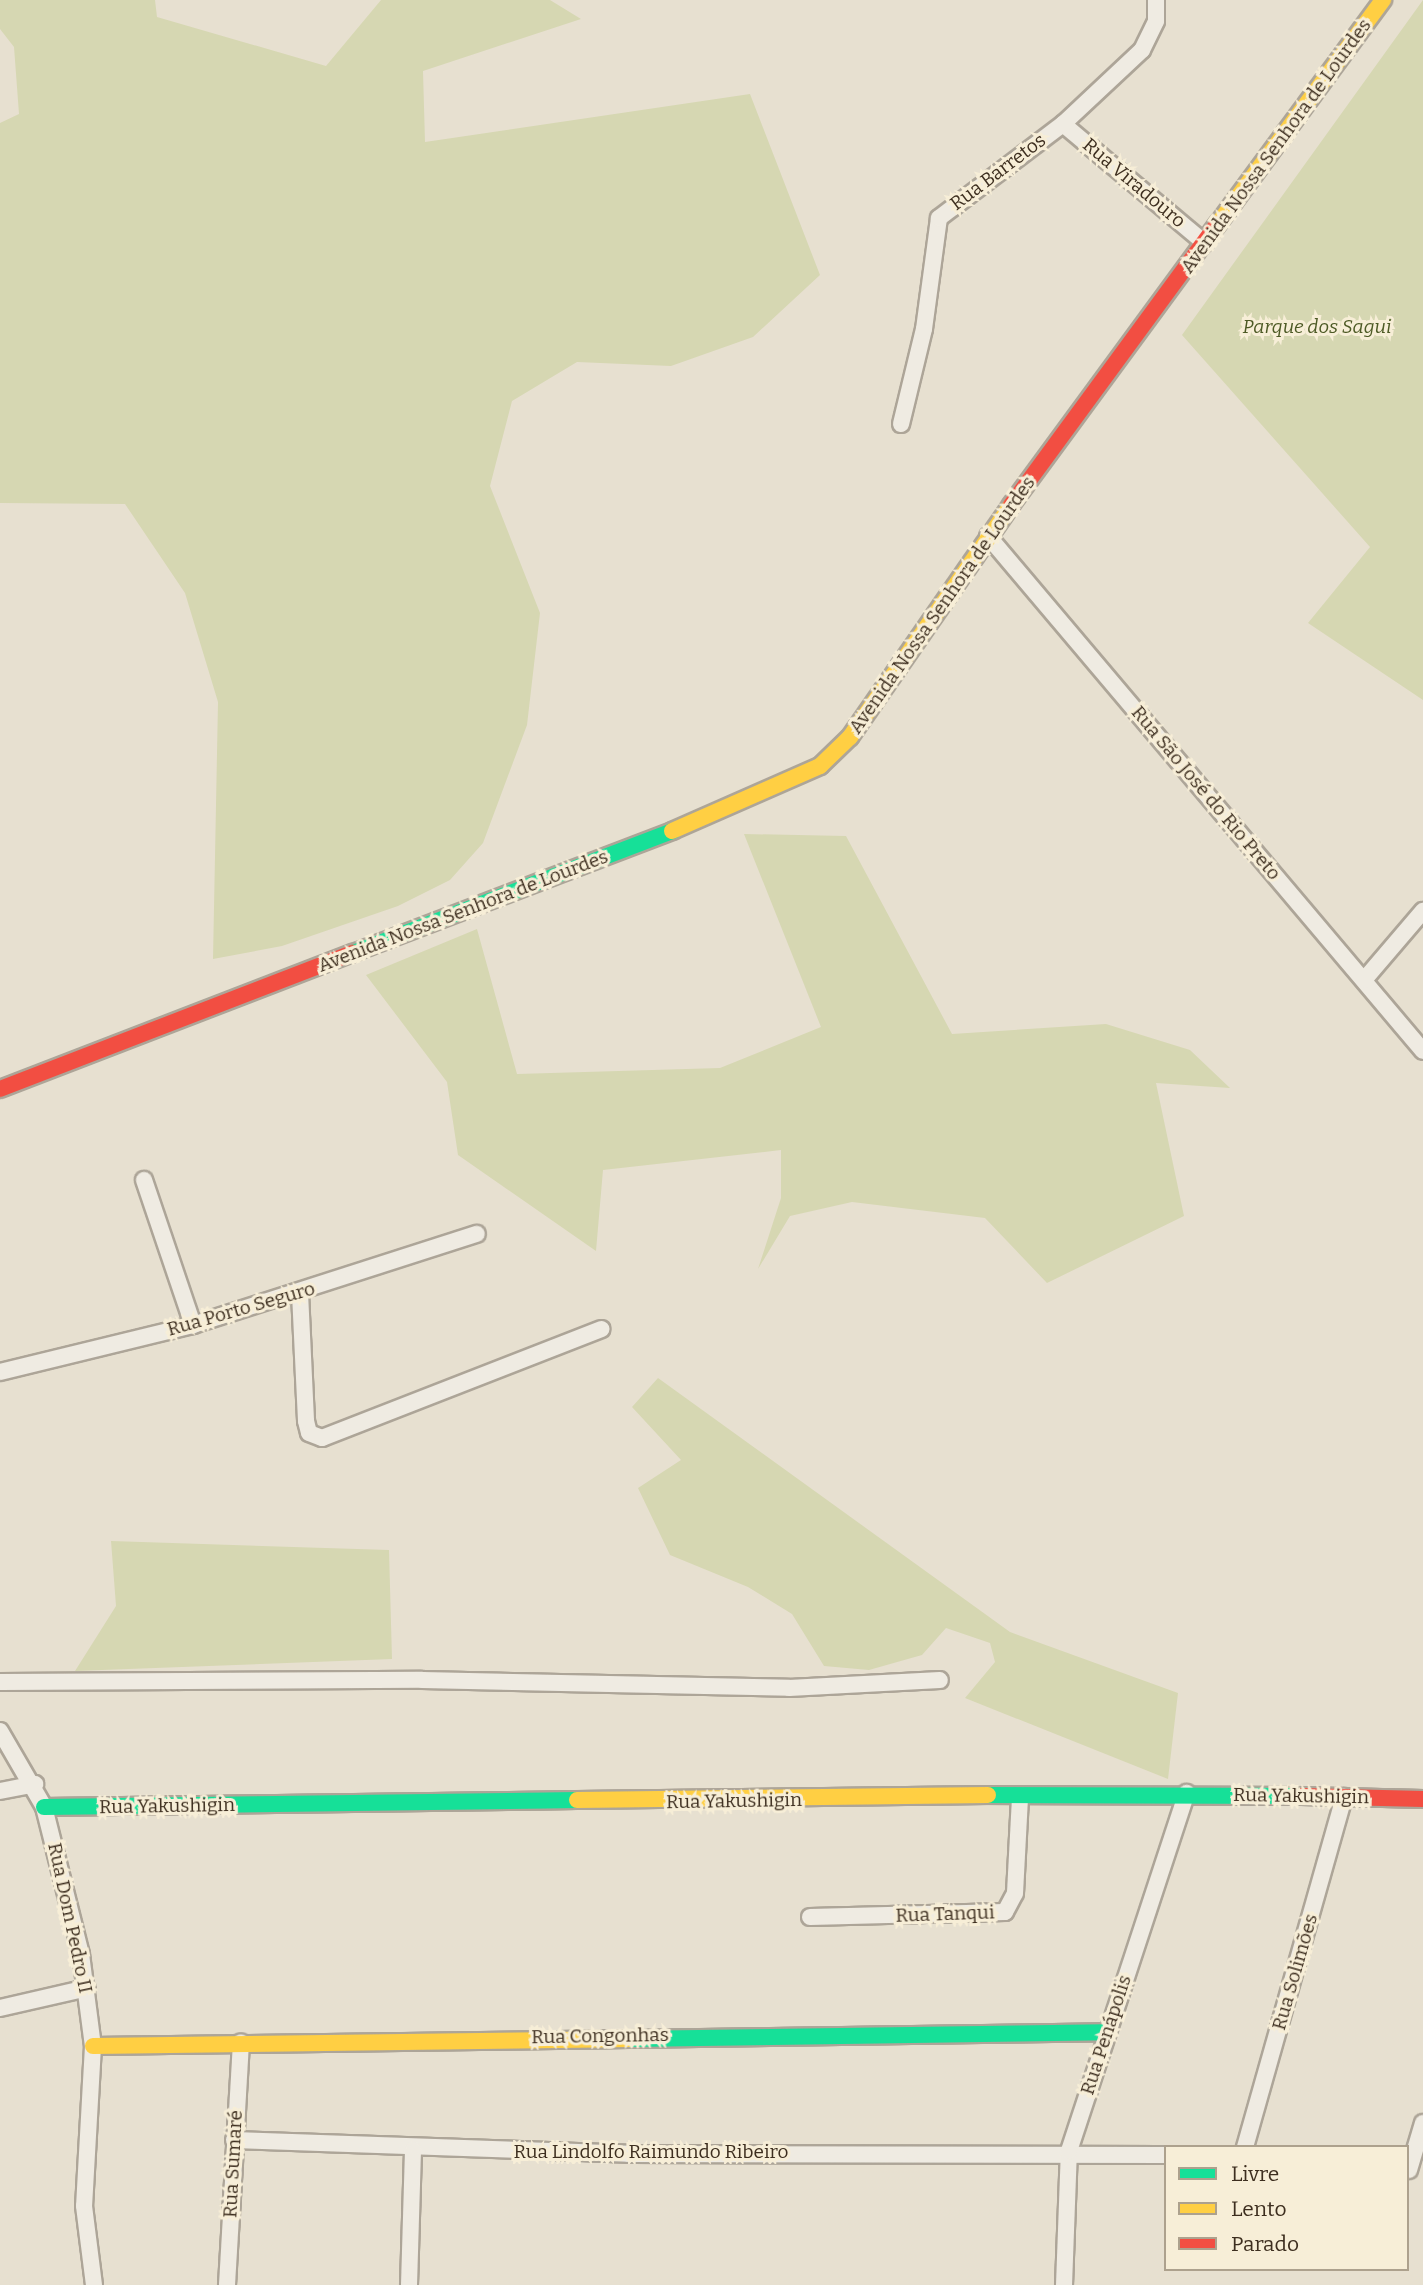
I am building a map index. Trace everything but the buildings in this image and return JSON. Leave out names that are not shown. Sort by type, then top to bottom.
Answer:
[{"type":"street","name":"Rua Barretos","points":[[901,424],[924,329],[939,218],[1063,124],[1142,50],[1156,21],[1156,0]]},
{"type":"street","name":"Avenida Nossa Senhora de Lourdes","points":[[0,1089],[794,782],[850,737],[988,536],[1383,0]]},
{"type":"street","name":"Rua Viradouro","points":[[1063,124],[1205,243]]},
{"type":"street","name":"Rua São José do Rio Preto","points":[[988,536],[1423,1051]]},
{"type":"street","points":[[1364,980],[1423,911]]},
{"type":"street","points":[[145,1180],[193,1325]]},
{"type":"street","name":"Rua Porto Seguro","points":[[0,1372],[193,1325],[300,1293],[477,1234]]},
{"type":"street","points":[[300,1293],[306,1420],[314,1437],[329,1436],[601,1329]]},
{"type":"street","points":[[0,1682],[422,1680],[789,1688],[940,1680]]},
{"type":"street","name":"Rua Dom Pedro II","points":[[0,1731],[35,1784],[44,1807],[87,1988],[93,2046],[84,2206],[94,2285]]},
{"type":"street","points":[[0,1791],[35,1784]]},
{"type":"street","name":"Rua Yakushigin","points":[[44,1807],[1020,1798],[1187,1793],[1423,1799]]},
{"type":"street","name":"Rua Penápolis","points":[[1065,2285],[1069,2151],[1187,1793]]},
{"type":"street","name":"Rua Solimões","points":[[1246,2145],[1344,1797]]},
{"type":"street","name":"Rua Tanqui","points":[[810,1917],[1005,1912],[1015,1893],[1020,1798]]},
{"type":"street","points":[[0,2008],[87,1988]]},
{"type":"street","name":"Rua Congonhas","points":[[93,2046],[1107,2032]]},
{"type":"street","name":"Rua Sumaré","points":[[227,2285],[241,2042]]},
{"type":"street","points":[[1413,2170],[1423,2123]]},
{"type":"street","name":"Rua Lindolfo Raimundo Ribeiro","points":[[234,2140],[414,2150],[1069,2151],[1164,2155]]},
{"type":"street","points":[[409,2285],[414,2150]]},
{"type":"green space","points":[[0,0],[155,0],[157,17],[326,66],[381,0],[550,0],[581,19],[423,71],[425,142],[750,94],[820,275],[753,337],[671,366],[577,362],[512,401],[490,486],[540,613],[527,725],[483,843],[450,880],[398,906],[282,946],[213,959],[218,702],[185,593],[125,504],[0,503],[0,123],[19,114],[14,47],[0,29]]},
{"type":"green space","name":"Parque dos Sagui","points":[[1423,0],[1423,700],[1308,623],[1370,547],[1182,335]]},
{"type":"green space","points":[[744,834],[846,836],[952,1034],[1106,1024],[1190,1050],[1230,1088],[1156,1083],[1184,1216],[1047,1283],[985,1218],[852,1202],[790,1216],[758,1269],[781,1198],[781,1150],[603,1170],[596,1251],[458,1155],[447,1082],[366,975],[477,929],[517,1074],[720,1068],[821,1027]]},
{"type":"green space","points":[[658,1378],[1010,1632],[1178,1693],[1168,1779],[965,1698],[995,1662],[990,1643],[946,1628],[922,1655],[869,1670],[824,1666],[792,1614],[748,1587],[670,1555],[638,1488],[681,1460],[632,1407]]},
{"type":"green space","points":[[111,1541],[389,1550],[392,1659],[75,1671],[116,1606]]},
{"type":"traffic: fast","points":[[353,953],[672,831]]},
{"type":"traffic: fast","points":[[988,1795],[1301,1796]]},
{"type":"traffic: fast","points":[[44,1807],[577,1800]]},
{"type":"traffic: fast","points":[[629,2039],[1107,2032]]},
{"type":"traffic: slow","points":[[1217,225],[1383,0]]},
{"type":"traffic: slow","points":[[672,831],[820,766],[850,737],[1011,505]]},
{"type":"traffic: slow","points":[[577,1800],[988,1795]]},
{"type":"traffic: slow","points":[[93,2046],[629,2039]]},
{"type":"traffic: jam","points":[[1011,505],[1217,225]]},
{"type":"traffic: jam","points":[[0,1089],[353,953]]},
{"type":"traffic: jam","points":[[1301,1796],[1423,1799]]}]
